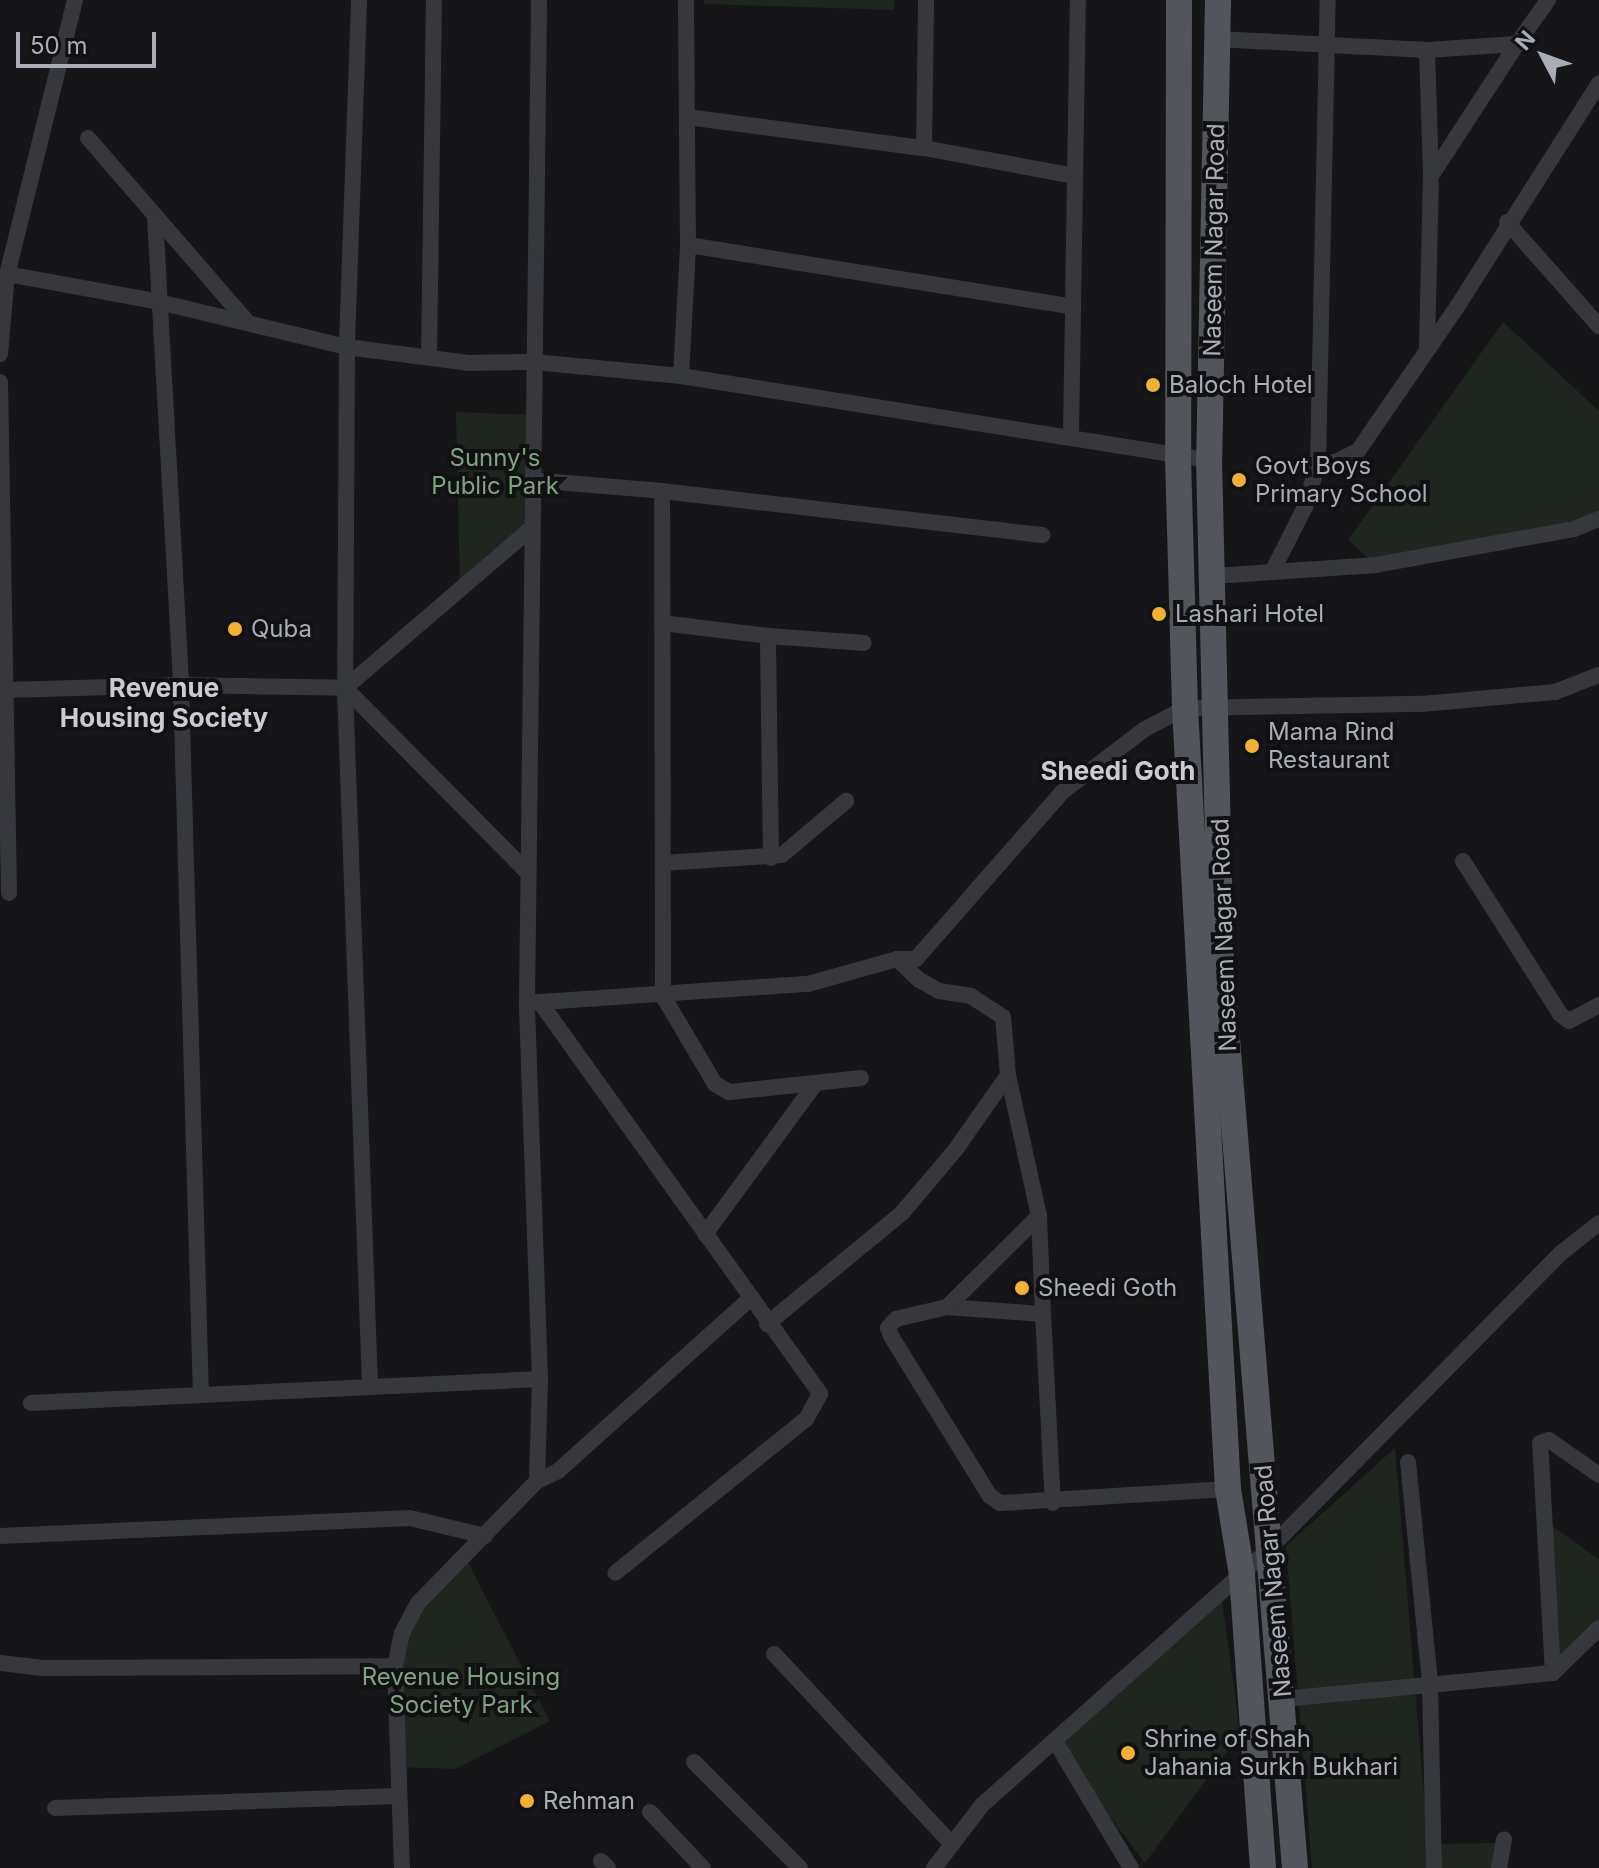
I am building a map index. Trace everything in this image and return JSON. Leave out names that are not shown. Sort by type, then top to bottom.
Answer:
[{"type":"main road","name":"Naseem Nagar Road","points":[[1179,0],[1178,458],[1185,708],[1228,1489],[1242,1575],[1263,1868]]},
{"type":"main road","name":"Naseem Nagar Road","points":[[1218,0],[1209,460],[1218,708],[1221,966],[1295,1868]]},
{"type":"street","points":[[0,354],[7,274],[75,0]]},
{"type":"street","points":[[359,0],[347,347],[345,688],[370,1387]]},
{"type":"street","points":[[429,357],[434,0]]},
{"type":"street","points":[[537,1481],[540,1379],[534,1004],[528,873],[539,0]]},
{"type":"street","points":[[681,376],[688,245],[686,0]]},
{"type":"street","points":[[924,148],[926,0]]},
{"type":"street","points":[[1071,436],[1078,0]]},
{"type":"street","points":[[1273,570],[1305,507],[1318,463],[1328,0]]},
{"type":"street","points":[[1431,176],[1548,0]]},
{"type":"street","points":[[1217,39],[1427,50],[1517,44]]},
{"type":"street","points":[[1427,50],[1431,176],[1427,348]]},
{"type":"street","points":[[1318,463],[1336,462],[1358,451],[1599,83]]},
{"type":"street","points":[[687,117],[924,148],[1075,176]]},
{"type":"street","points":[[88,138],[248,323]]},
{"type":"street","points":[[155,217],[181,685],[201,1395]]},
{"type":"street","points":[[1507,222],[1599,326]]},
{"type":"street","points":[[688,245],[1073,307]]},
{"type":"street","points":[[7,274],[159,302],[347,347],[429,357],[534,362],[681,376],[1071,436],[1178,458],[1209,460]]},
{"type":"street","points":[[0,382],[9,893]]},
{"type":"street","points":[[532,480],[662,491],[1042,535]]},
{"type":"street","points":[[662,491],[663,996],[699,1060],[722,1088],[745,1093],[861,1078]]},
{"type":"street","points":[[1214,576],[1376,565],[1574,529],[1599,519]]},
{"type":"street","points":[[6,690],[181,685],[345,688],[532,528]]},
{"type":"street","points":[[662,623],[768,636],[864,643]]},
{"type":"street","points":[[768,636],[771,858]]},
{"type":"street","points":[[534,1004],[808,984],[897,959],[916,959],[1062,792],[1145,729],[1185,708],[1422,704],[1555,692],[1599,675]]},
{"type":"street","points":[[1577,683],[1599,691]]},
{"type":"street","points":[[345,688],[528,873]]},
{"type":"street","points":[[663,863],[771,858],[792,849],[846,801]]},
{"type":"street","points":[[1463,861],[1560,1014],[1569,1021],[1599,1005]]},
{"type":"street","points":[[897,959],[919,980],[939,991],[971,996],[1003,1017],[1008,1075],[1039,1216],[1053,1503]]},
{"type":"street","points":[[534,1004],[820,1394],[819,1405],[615,1573]]},
{"type":"street","points":[[767,1324],[902,1213],[956,1149],[1008,1075]]},
{"type":"street","points":[[705,1234],[815,1084]]},
{"type":"street","points":[[947,1307],[1039,1216]]},
{"type":"street","points":[[934,1868],[982,1805],[1242,1575],[1561,1253],[1599,1223]]},
{"type":"street","points":[[402,1868],[397,1796],[395,1666],[402,1633],[418,1603],[537,1481],[558,1471],[750,1299]]},
{"type":"street","points":[[1043,1314],[947,1307],[896,1319],[888,1328],[990,1496],[1008,1506],[1228,1489]]},
{"type":"street","points":[[31,1403],[540,1379]]},
{"type":"street","points":[[1553,1673],[1540,1443],[1549,1440],[1599,1475]]},
{"type":"street","points":[[1408,1462],[1430,1684],[1434,1868]]},
{"type":"street","points":[[0,1536],[410,1518],[485,1536]]},
{"type":"street","points":[[1283,1699],[1553,1673],[1599,1628]]},
{"type":"street","points":[[774,1654],[952,1844]]},
{"type":"street","points":[[0,1663],[43,1668],[395,1666]]},
{"type":"street","points":[[1055,1741],[1131,1868]]},
{"type":"street","points":[[694,1762],[800,1868]]},
{"type":"street","points":[[55,1808],[397,1796]]},
{"type":"street","points":[[650,1812],[703,1868]]},
{"type":"street","points":[[1499,1868],[1504,1839]]},
{"type":"green space","points":[[704,0],[895,0],[894,10],[704,4]]},
{"type":"green space","points":[[1503,322],[1599,411],[1599,519],[1376,565],[1348,540]]},
{"type":"green space","name":"Sunny's Public Park","points":[[456,412],[531,415],[532,528],[460,589]]},
{"type":"green space","points":[[1395,1448],[1428,1844],[1498,1843],[1494,1868],[1312,1868],[1286,1546]]},
{"type":"green space","points":[[1543,1520],[1599,1559],[1599,1628],[1553,1673]]},
{"type":"green space","name":"Revenue Housing Society Park","points":[[464,1555],[550,1721],[455,1769],[397,1767],[402,1633]]},
{"type":"green space","points":[[1221,1593],[1240,1734],[1145,1863],[1053,1742]]},
{"type":"place","name":"Baloch Hotel","points":[[1153,385]]},
{"type":"place","name":"Govt Boys Primary School","points":[[1239,480]]},
{"type":"place","name":"Lashari Hotel","points":[[1159,614]]},
{"type":"place","name":"Quba","points":[[235,629]]},
{"type":"place","name":"Mama Rind Restaurant","points":[[1252,746]]},
{"type":"place","name":"Sheedi Goth","points":[[1022,1288]]},
{"type":"place","name":"Shrine of Shah Jahania Surkh Bukhari","points":[[1128,1753]]},
{"type":"place","name":"Rehman","points":[[527,1801]]},
{"type":"district","name":"Revenue Housing Society","points":[[164,703]]},
{"type":"district","name":"Sheedi Goth","points":[[1118,771]]}]
